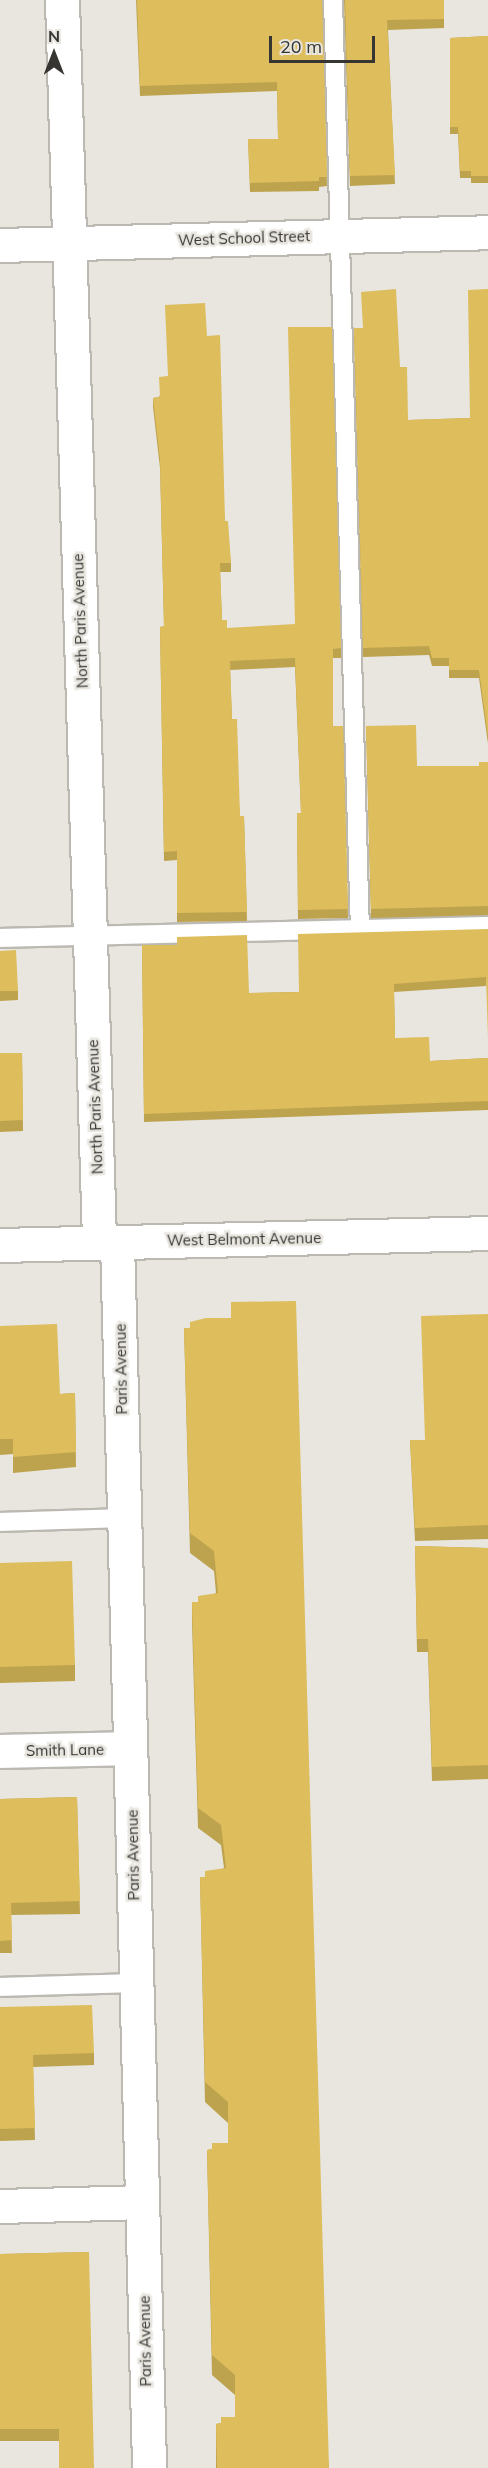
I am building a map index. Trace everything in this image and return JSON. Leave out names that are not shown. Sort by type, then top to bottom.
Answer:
[{"type":"street","name":"North Paris Avenue","points":[[62,0],[90,936],[108,1242]]},
{"type":"street","name":"West School Street","points":[[0,244],[488,232]]},
{"type":"street","name":"West Belmont Avenue","points":[[0,1245],[488,1233]]},
{"type":"street","name":"Paris Avenue","points":[[108,1242],[124,1518],[148,2468]]},
{"type":"street","name":"Smith Lane","points":[[0,1751],[130,1748]]},
{"type":"street","points":[[0,2206],[142,2202]]},
{"type":"lane","points":[[333,0],[360,929]]},
{"type":"lane","points":[[0,938],[488,926]]},
{"type":"lane","points":[[0,1522],[124,1518]]},
{"type":"lane","points":[[0,1987],[136,1983]]},
{"type":"building","points":[[137,0],[322,0],[327,177],[319,177],[319,181],[250,183],[248,139],[278,139],[277,82],[140,86]]},
{"type":"building","points":[[345,0],[444,0],[444,19],[387,20],[395,175],[350,176]]},
{"type":"building","points":[[488,36],[488,176],[471,176],[471,171],[460,171],[458,127],[450,127],[450,38]]},
{"type":"building","points":[[396,289],[400,367],[407,367],[408,420],[470,418],[468,290],[488,289],[488,736],[479,670],[449,670],[449,658],[432,658],[429,646],[363,648],[354,328],[363,328],[361,292]]},
{"type":"building","points":[[205,303],[207,336],[220,335],[225,521],[228,521],[231,563],[220,563],[222,620],[227,620],[227,628],[295,624],[288,327],[332,327],[341,648],[333,649],[333,726],[343,726],[348,909],[298,910],[297,813],[301,813],[295,658],[230,661],[232,719],[237,719],[240,816],[244,816],[247,912],[177,913],[177,851],[164,852],[160,627],[164,626],[160,459],[153,398],[160,397],[159,377],[168,376],[165,305]]},
{"type":"building","points":[[416,725],[417,766],[479,766],[479,762],[488,762],[488,906],[371,909],[366,726]]},
{"type":"building","points":[[488,929],[488,1038],[486,977],[394,984],[395,1038],[429,1037],[430,1061],[488,1058],[488,1101],[144,1114],[142,945],[177,945],[177,937],[247,935],[249,993],[299,992],[298,934]]},
{"type":"building","points":[[16,950],[18,991],[0,991],[0,951]]},
{"type":"building","points":[[0,1053],[22,1053],[23,1120],[0,1121]]},
{"type":"building","points":[[296,1301],[329,2468],[217,2468],[216,2424],[221,2423],[221,2417],[235,2417],[235,2375],[212,2355],[207,2150],[212,2149],[212,2143],[228,2143],[228,2102],[205,2082],[200,1877],[205,1877],[205,1871],[226,1868],[221,1825],[198,1808],[192,1602],[198,1602],[198,1596],[218,1593],[214,1551],[190,1533],[184,1328],[190,1328],[190,1322],[206,1318],[231,1318],[231,1302]]},
{"type":"building","points":[[488,1314],[488,1525],[415,1528],[410,1440],[425,1440],[421,1316]]},
{"type":"building","points":[[57,1324],[60,1394],[75,1393],[76,1452],[13,1457],[13,1439],[0,1439],[0,1326]]},
{"type":"building","points":[[415,1546],[488,1548],[488,1765],[432,1767],[428,1639],[417,1639]]},
{"type":"building","points":[[72,1561],[75,1665],[0,1667],[0,1563]]},
{"type":"building","points":[[77,1797],[80,1901],[11,1903],[12,1940],[0,1941],[0,1799]]},
{"type":"building","points":[[92,2005],[94,2053],[33,2055],[35,2128],[0,2129],[0,2007]]},
{"type":"building","points":[[89,2252],[94,2468],[59,2468],[59,2429],[0,2429],[0,2254]]}]
